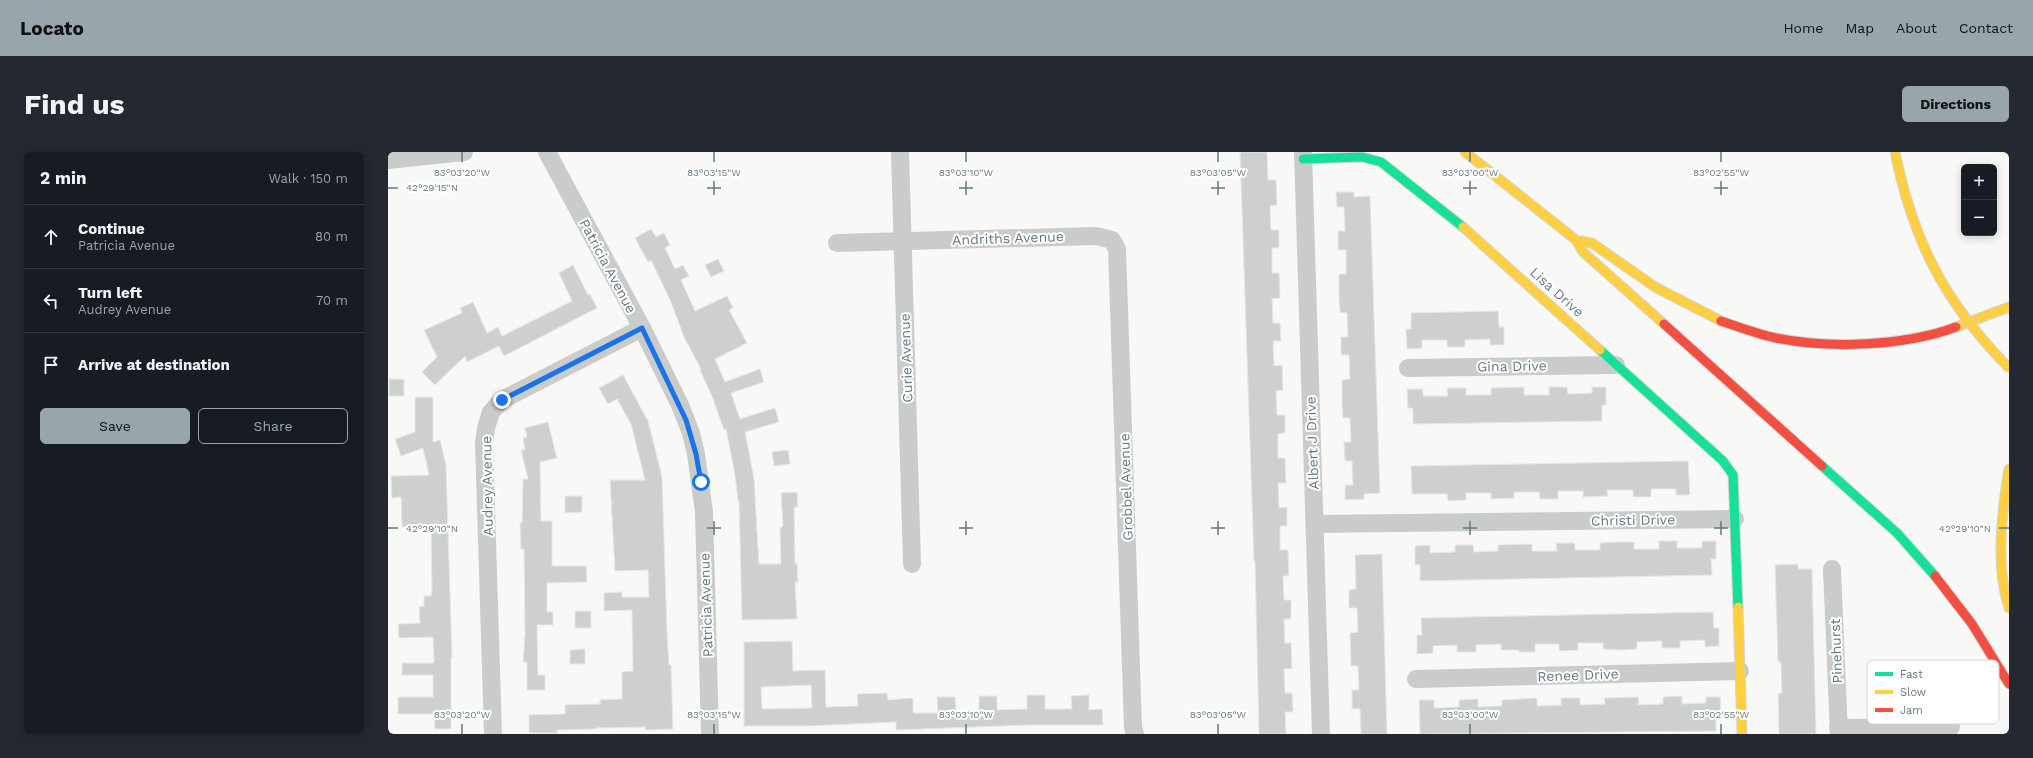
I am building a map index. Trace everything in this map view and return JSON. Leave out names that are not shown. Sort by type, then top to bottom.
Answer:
[{"type":"main road","points":[[1465,152],[1576,240],[1583,252],[1897,533],[1937,577],[1968,617],[1997,660]]},
{"type":"main road","points":[[1895,152],[1905,198],[1918,236],[1936,277],[1992,352],[2009,368]]},
{"type":"main road","name":"Lisa Drive","points":[[1303,155],[1362,157],[1381,162],[1477,240],[1722,461],[1733,475],[1735,519]]},
{"type":"main road","points":[[1576,240],[1592,243],[1655,287],[1689,306],[1721,321],[1776,338],[1831,344],[1874,344],[1940,333],[2009,307]]},
{"type":"main road","points":[[2009,469],[2003,501],[2001,529],[2002,560],[2009,608]]},
{"type":"main road","points":[[1735,519],[1742,734]]},
{"type":"main road","points":[[1999,665],[2009,684]]},
{"type":"street","points":[[388,160],[464,152]]},
{"type":"street","name":"Patricia Avenue","points":[[547,152],[642,328],[680,405],[691,433],[696,454],[704,512],[710,734]]},
{"type":"street","name":"Curie Avenue","points":[[900,152],[912,564]]},
{"type":"street","name":"Albert J Drive","points":[[1303,155],[1321,734]]},
{"type":"street","name":"Andriths Avenue","points":[[837,243],[1096,236],[1112,240]]},
{"type":"street","name":"Grobbel Avenue","points":[[1112,240],[1118,249],[1133,719],[1135,734]]},
{"type":"street","name":"Audrey Avenue","points":[[493,734],[484,443],[486,428],[491,412],[502,400],[522,388],[642,328]]},
{"type":"street","name":"Gina Drive","points":[[1408,368],[1616,365]]},
{"type":"street","name":"Christi Drive","points":[[1315,524],[1735,519]]},
{"type":"street","name":"Pinehurst","points":[[1832,569],[1838,731]]},
{"type":"street","name":"Renee Drive","points":[[1416,679],[1740,671]]},
{"type":"street","points":[[1838,731],[1951,727]]},
{"type":"building","points":[[1240,152],[1267,152],[1268,180],[1276,180],[1277,205],[1270,206],[1271,230],[1279,230],[1279,248],[1272,248],[1272,273],[1279,273],[1280,298],[1272,299],[1273,323],[1280,323],[1281,341],[1273,341],[1274,366],[1282,365],[1283,390],[1276,391],[1277,415],[1285,415],[1285,433],[1278,434],[1278,458],[1285,458],[1286,483],[1278,483],[1279,508],[1287,507],[1287,526],[1280,526],[1280,550],[1288,550],[1289,576],[1283,576],[1284,600],[1291,600],[1291,619],[1284,619],[1285,643],[1291,643],[1292,669],[1284,669],[1285,693],[1292,693],[1293,712],[1285,712],[1286,734],[1259,734],[1255,561]]},
{"type":"building","points":[[1336,192],[1354,192],[1354,197],[1370,196],[1380,493],[1364,494],[1364,499],[1345,500],[1345,485],[1353,485],[1352,461],[1345,461],[1344,442],[1351,442],[1350,418],[1343,418],[1342,380],[1350,379],[1349,355],[1341,355],[1341,337],[1348,337],[1347,312],[1340,313],[1339,298],[1339,274],[1346,274],[1346,250],[1338,250],[1338,231],[1345,231],[1344,207],[1337,207]]},
{"type":"building","points":[[651,229],[656,237],[664,233],[670,245],[665,248],[675,269],[683,265],[689,276],[681,280],[695,311],[727,296],[733,308],[729,310],[747,343],[715,359],[725,382],[760,369],[764,382],[731,393],[740,419],[775,408],[779,422],[745,432],[754,478],[759,564],[781,564],[780,529],[783,526],[781,493],[797,492],[798,507],[794,507],[795,564],[797,563],[798,582],[795,582],[797,619],[742,620],[739,501],[726,429],[724,430],[712,396],[700,370],[701,369],[684,337],[671,302],[651,260],[648,262],[635,238]]},
{"type":"building","points":[[718,259],[724,271],[711,277],[705,265]]},
{"type":"building","points":[[573,265],[588,295],[590,294],[597,308],[504,356],[499,346],[467,362],[465,356],[435,385],[422,372],[437,357],[424,330],[462,313],[460,308],[473,302],[487,333],[498,327],[502,336],[572,301],[559,273]]},
{"type":"building","points":[[1498,311],[1499,327],[1504,327],[1504,345],[1490,345],[1490,339],[1465,340],[1465,347],[1447,347],[1447,340],[1422,340],[1422,348],[1407,349],[1406,329],[1411,329],[1411,313]]},
{"type":"building","points":[[623,375],[648,421],[662,477],[667,631],[669,665],[671,665],[673,729],[645,730],[645,727],[596,728],[557,730],[557,733],[529,733],[529,715],[565,714],[565,705],[600,704],[600,700],[622,699],[622,672],[633,671],[632,610],[604,611],[604,593],[622,592],[622,597],[649,597],[648,570],[615,571],[610,480],[645,480],[631,424],[617,399],[608,404],[599,388]]},
{"type":"building","points":[[389,379],[404,379],[404,396],[389,396]]},
{"type":"building","points":[[1524,387],[1524,395],[1549,395],[1549,387],[1567,387],[1568,394],[1592,393],[1592,387],[1606,387],[1606,405],[1602,405],[1602,421],[1413,424],[1413,408],[1408,408],[1407,389],[1423,389],[1423,396],[1448,396],[1447,388],[1466,388],[1466,395],[1491,395],[1491,388]]},
{"type":"building","points":[[415,397],[433,397],[433,442],[440,440],[446,465],[452,657],[451,729],[435,729],[434,714],[398,714],[398,697],[433,697],[433,675],[402,675],[402,663],[434,663],[433,637],[399,638],[398,624],[420,623],[419,607],[424,606],[424,596],[431,596],[432,592],[431,526],[402,527],[401,497],[392,498],[391,476],[429,475],[423,448],[401,456],[395,439],[415,432]]},
{"type":"building","points":[[548,422],[557,458],[540,462],[541,521],[552,521],[552,566],[586,566],[587,582],[547,583],[547,612],[553,612],[553,625],[537,625],[538,675],[545,675],[545,690],[527,690],[527,662],[523,662],[525,634],[524,549],[521,549],[520,523],[522,523],[523,479],[528,479],[521,450],[525,450],[523,438],[527,437],[525,428]]},
{"type":"building","points":[[788,450],[790,464],[774,466],[772,452]]},
{"type":"building","points":[[1688,461],[1690,495],[1676,495],[1676,489],[1651,489],[1651,497],[1633,497],[1633,490],[1607,490],[1608,496],[1583,497],[1583,491],[1558,491],[1558,499],[1540,499],[1539,492],[1514,492],[1514,498],[1491,499],[1491,493],[1466,493],[1466,500],[1448,501],[1447,494],[1412,494],[1411,466]]},
{"type":"building","points":[[565,496],[582,496],[582,512],[565,513]]},
{"type":"building","points":[[1659,541],[1677,541],[1677,548],[1702,548],[1702,541],[1716,541],[1716,559],[1711,559],[1712,575],[1420,581],[1420,565],[1415,565],[1415,546],[1430,545],[1430,553],[1455,552],[1455,545],[1473,545],[1474,552],[1498,551],[1498,545],[1532,544],[1532,551],[1557,551],[1556,543],[1575,543],[1575,550],[1600,550],[1600,543],[1618,542],[1634,542],[1634,549],[1659,549]]},
{"type":"building","points":[[1382,554],[1387,734],[1361,734],[1360,709],[1352,709],[1352,690],[1359,690],[1358,666],[1351,666],[1350,633],[1358,632],[1357,608],[1349,608],[1349,590],[1356,589],[1355,555]]},
{"type":"building","points":[[1798,564],[1798,569],[1812,569],[1816,734],[1779,734],[1778,693],[1782,693],[1781,662],[1778,662],[1775,565]]},
{"type":"building","points":[[575,611],[591,611],[591,628],[575,628]]},
{"type":"building","points":[[1713,612],[1714,628],[1719,628],[1719,646],[1705,647],[1705,640],[1680,641],[1680,648],[1662,648],[1662,641],[1637,642],[1637,649],[1622,650],[1603,649],[1603,643],[1578,643],[1578,650],[1559,651],[1559,644],[1535,644],[1535,652],[1519,652],[1519,650],[1501,650],[1501,644],[1476,645],[1476,652],[1457,652],[1457,645],[1433,646],[1433,653],[1417,654],[1417,635],[1422,635],[1421,618]]},
{"type":"building","points":[[792,641],[793,671],[825,670],[826,707],[858,706],[857,694],[887,693],[888,700],[913,698],[913,713],[938,713],[937,697],[955,697],[956,711],[979,711],[979,696],[997,696],[997,710],[1027,709],[1027,695],[1045,695],[1045,709],[1072,709],[1071,696],[1089,695],[1089,710],[1102,709],[1103,725],[1028,725],[896,730],[896,722],[809,726],[744,726],[744,642]],"holes":[[[811,685],[812,708],[762,709],[761,687]]]},
{"type":"building","points":[[585,649],[585,664],[570,664],[570,650]]},
{"type":"building","points":[[1682,696],[1682,704],[1706,703],[1706,697],[1720,697],[1721,714],[1716,714],[1716,731],[1420,734],[1419,700],[1434,700],[1434,708],[1459,707],[1459,700],[1478,699],[1478,707],[1502,706],[1502,700],[1537,698],[1537,706],[1561,705],[1561,698],[1580,698],[1580,705],[1605,704],[1604,698],[1638,697],[1639,705],[1663,704],[1663,697]]},
{"type":"traffic: fast","points":[[1303,159],[1362,157],[1381,162],[1463,227]]},
{"type":"traffic: fast","points":[[1600,350],[1723,461],[1733,475],[1738,607]]},
{"type":"traffic: fast","points":[[1822,466],[1897,533],[1935,576]]},
{"type":"traffic: slow","points":[[1465,152],[1576,240],[1583,252],[1664,324]]},
{"type":"traffic: slow","points":[[1895,152],[1902,184],[1911,214],[1935,269],[1950,295],[1967,319],[1986,344],[2009,368]]},
{"type":"traffic: slow","points":[[1463,227],[1600,350]]},
{"type":"traffic: slow","points":[[1581,241],[1592,243],[1655,287],[1721,321]]},
{"type":"traffic: slow","points":[[1956,327],[2009,307]]},
{"type":"traffic: slow","points":[[2009,469],[2001,538],[2002,574],[2009,608]]},
{"type":"traffic: slow","points":[[1738,607],[1742,734]]},
{"type":"traffic: jam","points":[[1721,321],[1776,338],[1820,344],[1867,344],[1891,342],[1936,333],[1956,327]]},
{"type":"traffic: jam","points":[[1664,324],[1822,466]]},
{"type":"traffic: jam","points":[[1935,576],[1972,624],[1994,660]]},
{"type":"traffic: jam","points":[[1999,668],[2009,684]]},
{"type":"route","points":[[502,400],[522,388],[642,328],[680,405],[691,433],[701,482]]}]
